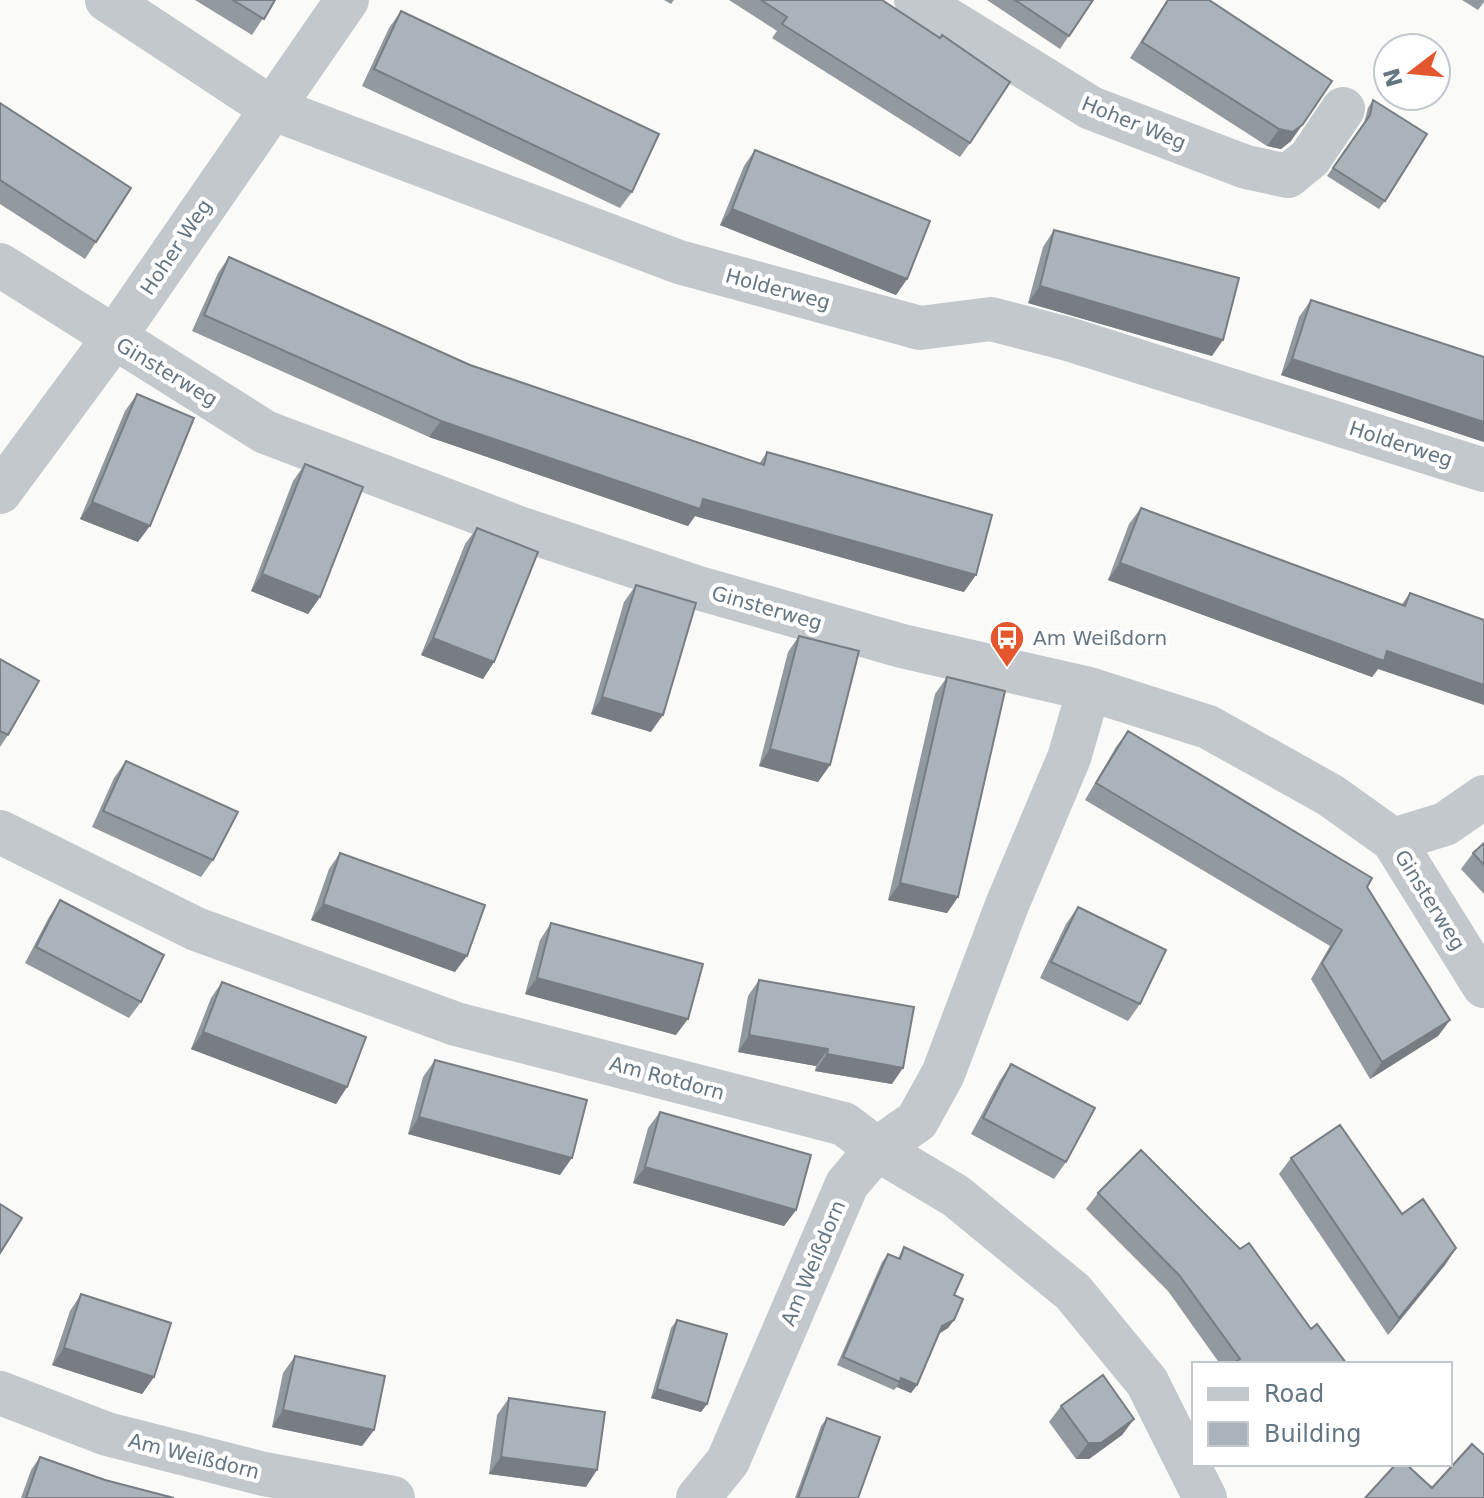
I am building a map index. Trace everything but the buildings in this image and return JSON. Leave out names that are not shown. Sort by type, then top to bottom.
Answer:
[{"type":"street","name":"Holderweg","points":[[107,0],[271,108],[679,262],[920,328],[991,319],[1055,336],[1484,470]]},
{"type":"street","name":"Hoher Weg","points":[[0,492],[113,339],[347,0]]},
{"type":"street","name":"Hoher Weg","points":[[916,0],[1091,108],[1246,167],[1288,176],[1310,158],[1343,109]]},
{"type":"street","name":"Ginsterweg","points":[[0,265],[265,432],[519,528],[798,618],[1089,689],[1208,727],[1330,795],[1393,840],[1484,986]]},
{"type":"street","name":"Am Weißdorn","points":[[698,1498],[728,1461],[847,1184],[877,1149],[917,1121],[943,1074],[1007,905],[1069,758],[1089,689]]},
{"type":"street","points":[[1393,840],[1445,824],[1484,797]]},
{"type":"street","name":"Am Rotdorn","points":[[0,832],[196,929],[456,1024],[844,1124],[877,1149],[956,1196],[1073,1292],[1147,1382],[1205,1498]]},
{"type":"street","name":"Am Weißdorn","points":[[0,1393],[107,1434],[264,1474],[393,1498]]},
{"type":"place","name":"Am Weißdorn","points":[[1007,669]]}]
